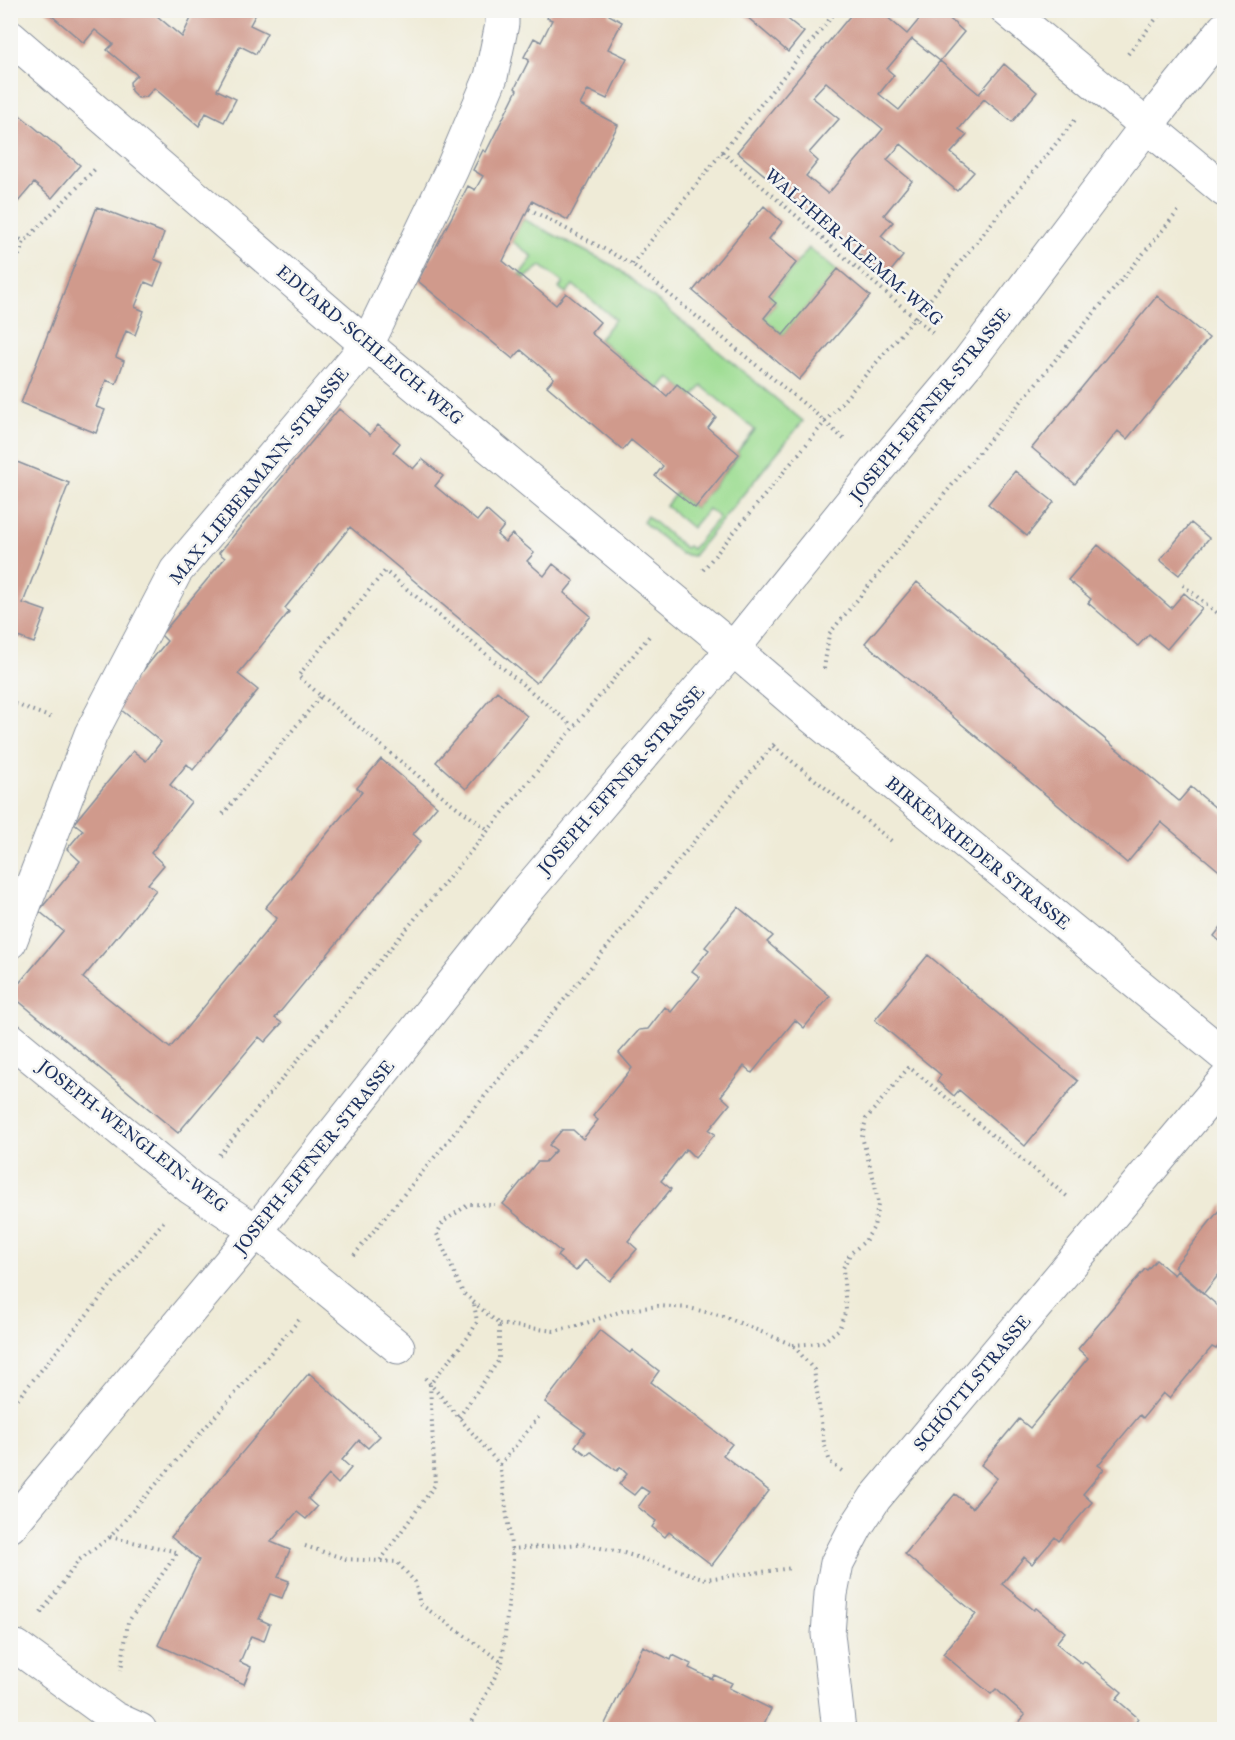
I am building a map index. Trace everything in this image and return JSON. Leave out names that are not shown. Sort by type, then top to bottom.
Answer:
[{"type":"street","name":"MAX-LIEBERMANN-STRASSE","points":[[10,942],[91,734],[176,571],[367,345],[452,169],[491,76],[502,24],[502,10]]},
{"type":"street","points":[[1007,10],[1216,183]]},
{"type":"street","name":"JOSEPH-EFFNER-STRASSE","points":[[10,1526],[256,1231],[520,898],[733,649],[878,469],[968,362],[1147,125],[1224,29]]},
{"type":"street","name":"EDUARD-SCHLEICH-WEG","points":[[10,37],[367,345],[733,649]]},
{"type":"street","name":"BIRKENRIEDER STRASSE","points":[[733,649],[803,710],[1224,1055]]},
{"type":"street","name":"JOSEPH-WENGLEIN-WEG","points":[[10,1039],[191,1188],[256,1231],[398,1347]]},
{"type":"street","name":"SCHÖTTLSTRASSE","points":[[839,1730],[828,1634],[831,1594],[837,1563],[856,1527],[875,1498],[1224,1081]]},
{"type":"street","points":[[14,1646],[127,1724]]},
{"type":"path","points":[[632,264],[837,10]]},
{"type":"path","points":[[10,1408],[824,423],[915,318],[1163,10]]},
{"type":"path","points":[[10,278],[24,242],[127,136]]},
{"type":"path","name":"WALTHER-KLEMM-WEG","points":[[722,152],[968,362]]},
{"type":"path","points":[[14,1646],[80,1560],[111,1537],[327,1289],[803,710],[823,682],[829,634],[1216,183]]},
{"type":"path","points":[[528,209],[632,264],[878,469]]},
{"type":"path","points":[[10,231],[24,242]]},
{"type":"path","points":[[487,829],[450,802],[298,676],[385,571],[573,726]]},
{"type":"path","points":[[1183,585],[1224,619]]},
{"type":"path","points":[[223,814],[321,696]]},
{"type":"path","points":[[495,1205],[469,1204],[443,1222],[437,1234],[463,1293],[499,1324],[554,1331],[622,1311],[657,1306],[689,1308],[723,1316],[793,1345],[822,1343],[839,1329],[846,1310],[843,1268],[850,1254],[865,1241],[874,1227],[878,1205],[875,1184],[862,1137],[866,1119],[909,1067],[1103,1227]]},
{"type":"path","points":[[380,1561],[435,1485],[430,1384],[477,1322],[474,1303]]},
{"type":"path","points":[[459,1417],[499,1360],[499,1324]]},
{"type":"path","points":[[793,1345],[814,1370],[824,1443],[830,1462],[875,1498]]},
{"type":"path","points":[[398,1347],[500,1465],[513,1560],[502,1663],[468,1730]]},
{"type":"path","points":[[500,1465],[541,1414]]},
{"type":"path","points":[[111,1537],[178,1552],[128,1622],[127,1724]]},
{"type":"path","points":[[511,1549],[582,1544],[624,1553],[706,1580],[837,1563]]},
{"type":"path","points":[[305,1546],[346,1559],[397,1562],[415,1582],[420,1604],[502,1663]]},
{"type":"green space","points":[[523,219],[616,267],[803,421],[693,556],[681,554],[643,522],[647,516],[685,548],[688,546],[692,549],[719,517],[708,509],[692,528],[666,506],[676,493],[695,508],[739,455],[737,452],[755,430],[702,386],[693,397],[669,377],[659,389],[599,339],[615,319],[573,285],[566,293],[559,288],[563,283],[541,266],[525,278],[520,274],[533,257],[512,241]]},
{"type":"green space","points":[[809,248],[837,271],[783,335],[764,318],[776,303],[769,297]]},
{"type":"building","points":[[45,10],[150,10],[182,37],[195,10],[258,10],[250,25],[267,33],[256,54],[240,46],[217,90],[236,99],[224,122],[206,113],[199,126],[154,88],[146,97],[138,98],[131,91],[130,82],[137,75],[107,50],[113,44],[95,30],[84,43]]},
{"type":"building","points":[[551,10],[611,10],[609,15],[622,22],[608,49],[627,58],[607,99],[588,90],[580,105],[618,125],[568,220],[532,201],[503,261],[556,305],[566,293],[600,322],[591,333],[667,396],[677,384],[716,417],[708,428],[739,454],[695,508],[655,476],[663,466],[631,440],[623,450],[547,386],[554,378],[521,350],[513,359],[418,281],[468,186],[475,190],[483,176],[473,170],[483,150],[486,152],[517,90],[515,88],[529,60],[524,57],[534,38],[541,42],[552,20],[547,18]]},
{"type":"building","points":[[739,10],[788,10],[784,16],[804,32],[788,52]]},
{"type":"building","points":[[855,10],[879,10],[907,34],[927,10],[940,10],[964,32],[940,61],[979,94],[1004,64],[1037,92],[1012,122],[984,99],[959,129],[967,135],[951,153],[974,172],[957,191],[901,144],[887,160],[912,181],[884,215],[893,222],[881,236],[903,256],[886,277],[737,152]],"holes":[[[912,39],[940,61],[899,110],[879,94],[894,75],[887,69]],[[826,82],[883,129],[828,194],[806,176],[818,161],[809,153],[839,119],[812,97]]]},
{"type":"building","points":[[10,107],[80,165],[52,198],[34,183],[17,203],[10,197]]},
{"type":"building","points":[[764,206],[782,222],[769,239],[797,262],[769,297],[776,303],[764,318],[783,335],[838,269],[870,296],[799,380],[693,291]]},
{"type":"building","points":[[97,207],[164,233],[154,259],[163,263],[154,286],[145,282],[135,307],[144,311],[135,335],[126,331],[116,357],[124,361],[116,384],[106,380],[96,407],[105,410],[96,433],[21,403]]},
{"type":"building","points":[[1157,296],[1209,338],[1127,439],[1118,431],[1075,484],[1032,448]]},
{"type":"building","points":[[339,409],[370,435],[378,425],[400,443],[393,452],[413,469],[422,459],[443,476],[435,486],[477,521],[486,510],[504,526],[497,535],[505,542],[512,534],[534,553],[527,561],[544,576],[553,564],[574,581],[564,593],[591,616],[536,683],[350,527],[285,608],[289,612],[238,674],[258,690],[193,770],[187,764],[170,785],[191,802],[151,853],[164,865],[148,884],[156,890],[83,978],[170,1048],[277,918],[265,908],[362,792],[357,788],[381,759],[437,806],[413,834],[421,841],[275,1018],[282,1023],[265,1042],[259,1037],[178,1133],[10,994],[63,931],[39,911],[80,861],[67,849],[83,830],[74,823],[133,751],[146,761],[161,742],[115,705],[167,641],[161,635],[225,558],[219,553]]},
{"type":"building","points":[[12,460],[69,483],[23,603],[46,611],[34,643],[10,634],[10,465]]},
{"type":"building","points":[[1015,471],[1054,502],[1027,536],[988,504]]},
{"type":"building","points":[[1191,523],[1209,538],[1179,575],[1160,560]]},
{"type":"building","points":[[1098,545],[1171,608],[1184,593],[1202,608],[1167,649],[1149,634],[1138,646],[1088,603],[1091,599],[1068,580]]},
{"type":"building","points":[[917,582],[1179,801],[1191,787],[1224,815],[1224,875],[1161,822],[1127,863],[865,643]]},
{"type":"building","points":[[497,691],[527,716],[466,789],[436,762]]},
{"type":"building","points":[[738,907],[773,936],[767,942],[830,996],[804,1028],[795,1020],[752,1073],[744,1066],[721,1096],[730,1104],[709,1130],[715,1134],[695,1158],[686,1149],[661,1181],[671,1189],[628,1241],[637,1249],[610,1281],[585,1260],[576,1271],[557,1256],[561,1252],[503,1204],[537,1162],[545,1162],[556,1150],[549,1145],[562,1130],[573,1130],[583,1139],[598,1120],[593,1116],[632,1068],[619,1053],[639,1030],[648,1029],[665,1007],[671,1012],[700,977],[692,971],[709,950],[705,947]]},
{"type":"building","points":[[1224,923],[1224,945],[1214,936]]},
{"type":"building","points":[[928,955],[1078,1081],[1025,1146],[959,1090],[954,1096],[937,1081],[941,1075],[875,1020]]},
{"type":"building","points":[[1224,1204],[1224,1268],[1204,1293],[1174,1267]]},
{"type":"building","points":[[1156,1260],[1174,1275],[1177,1271],[1224,1311],[1224,1339],[1216,1349],[1212,1347],[1169,1398],[1163,1393],[1143,1418],[1140,1415],[1098,1465],[1104,1469],[1083,1494],[1092,1502],[1059,1541],[1055,1537],[1032,1564],[1024,1557],[1002,1584],[1065,1632],[1056,1643],[1082,1664],[1084,1661],[1122,1692],[1116,1699],[1138,1718],[1136,1721],[1146,1730],[1013,1730],[1025,1715],[996,1689],[991,1694],[943,1654],[976,1614],[905,1554],[955,1494],[972,1508],[997,1478],[981,1465],[1019,1419],[1030,1428],[1088,1358],[1078,1349],[1145,1269],[1147,1270]]},
{"type":"building","points":[[600,1330],[630,1353],[632,1350],[659,1371],[651,1382],[732,1444],[723,1455],[769,1491],[712,1565],[669,1532],[665,1537],[652,1527],[656,1521],[638,1507],[649,1492],[641,1487],[634,1495],[619,1484],[627,1474],[620,1467],[617,1471],[591,1452],[587,1455],[575,1446],[585,1432],[545,1402]]},
{"type":"building","points":[[309,1373],[380,1436],[368,1448],[359,1440],[342,1460],[351,1468],[338,1484],[329,1475],[308,1499],[317,1507],[306,1519],[297,1512],[271,1542],[290,1550],[278,1577],[289,1581],[282,1598],[270,1594],[259,1619],[270,1624],[264,1641],[251,1636],[240,1662],[251,1667],[244,1684],[158,1645],[199,1560],[171,1537]]},
{"type":"building","points":[[643,1646],[671,1660],[673,1655],[691,1664],[689,1668],[712,1679],[714,1675],[732,1683],[729,1688],[771,1709],[761,1730],[602,1730]]}]
